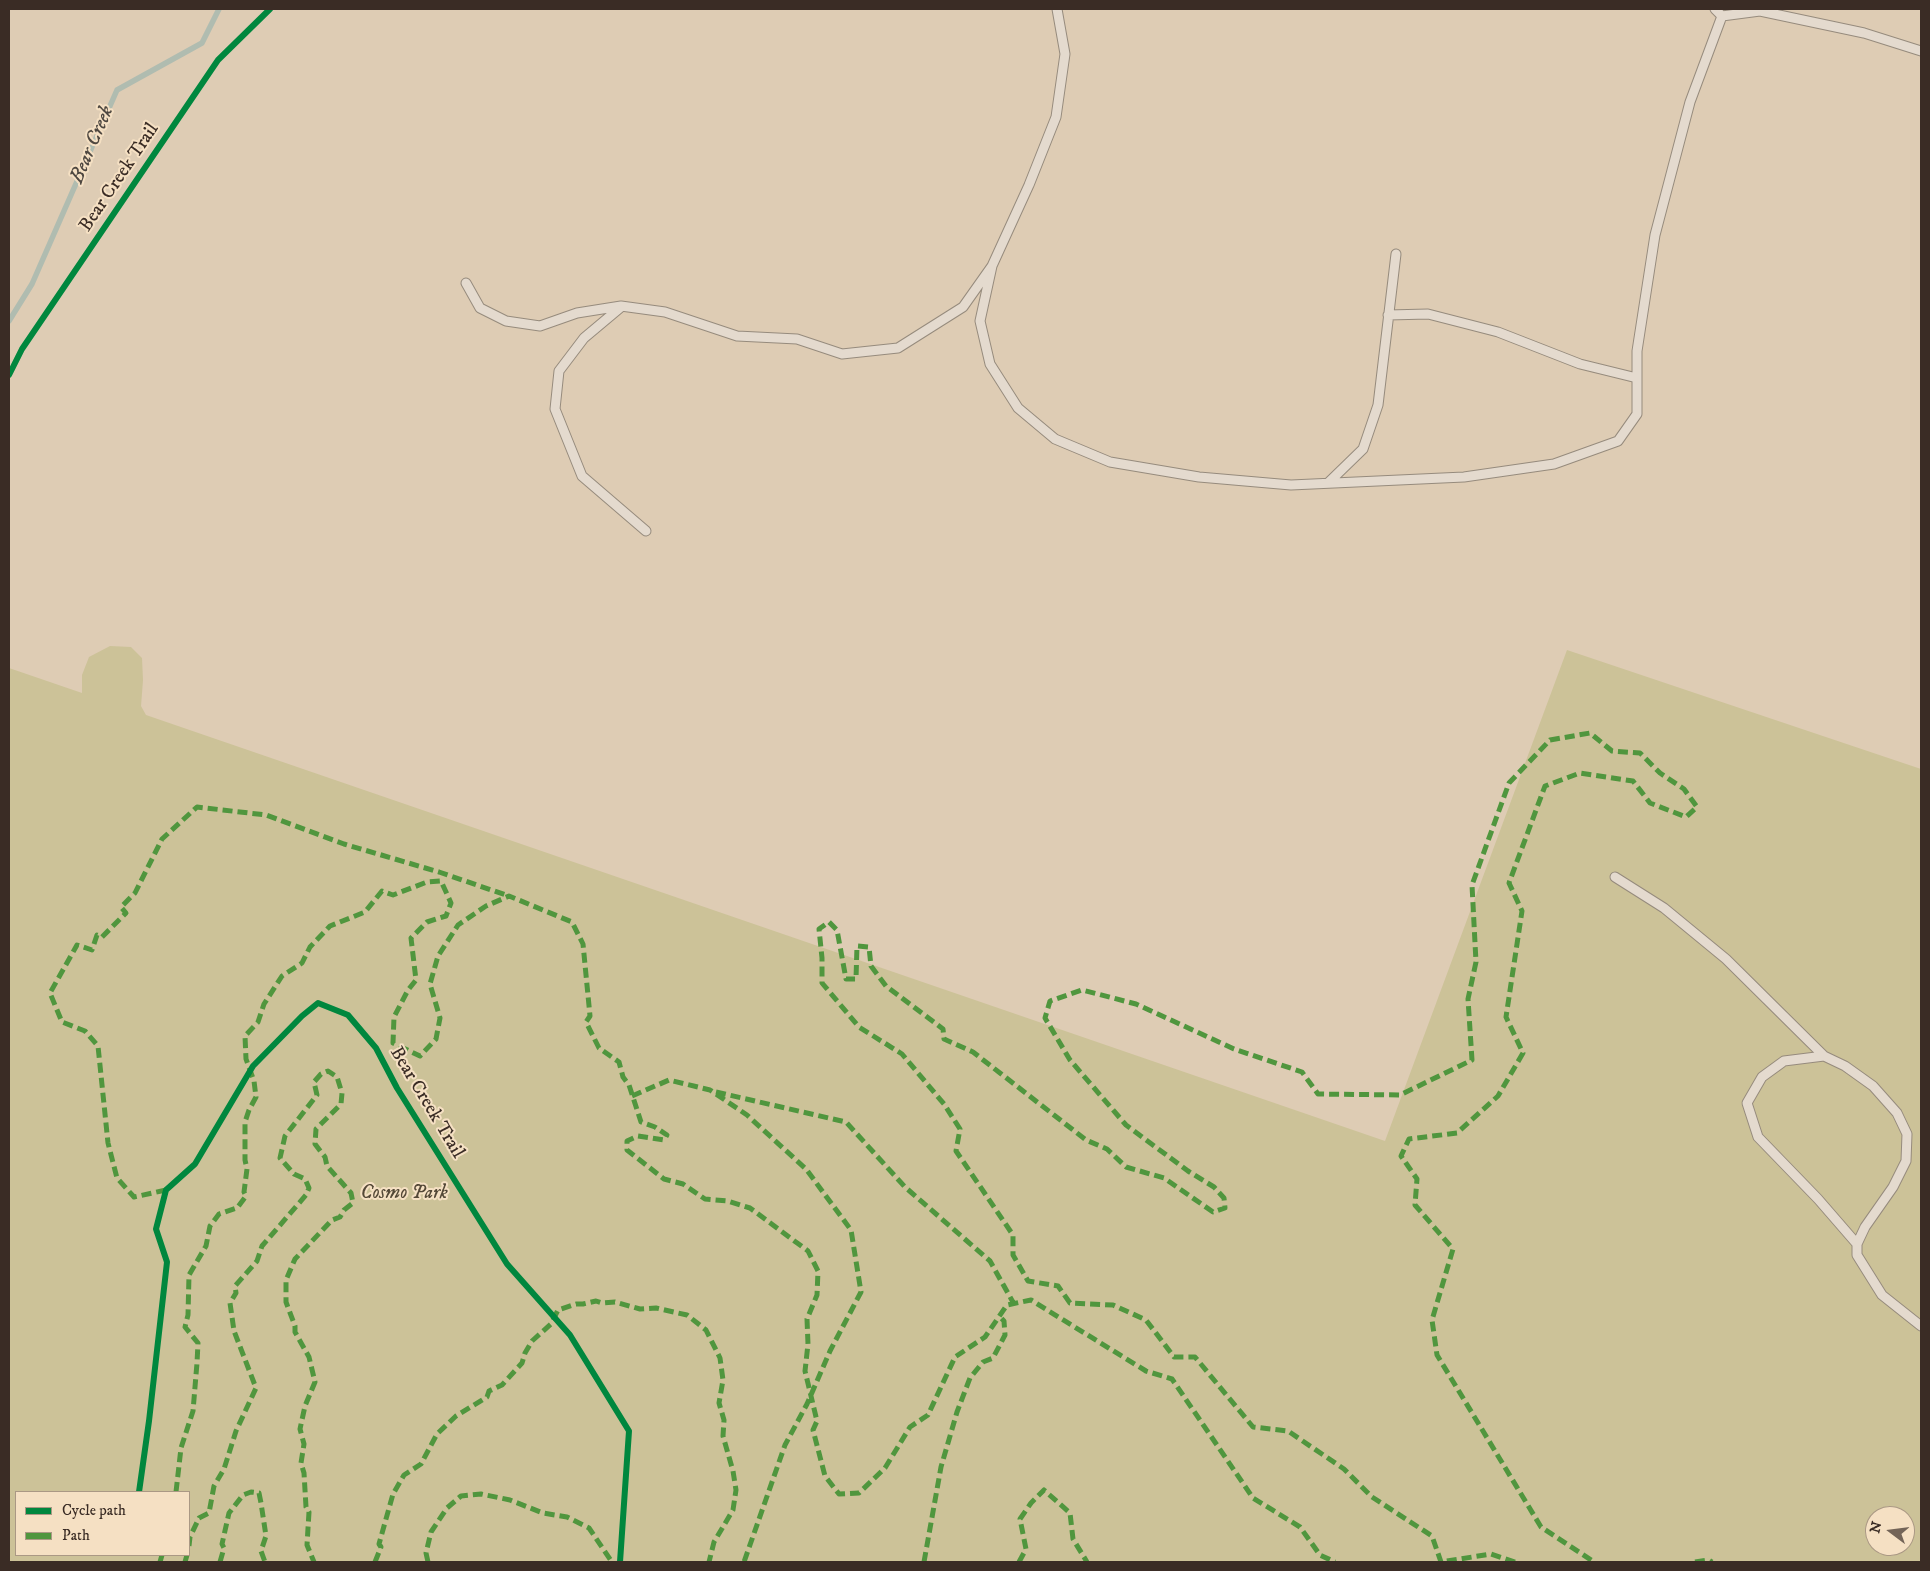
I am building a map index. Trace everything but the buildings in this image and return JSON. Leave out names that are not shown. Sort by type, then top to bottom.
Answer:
[{"type":"lane","points":[[466,284],[480,308],[506,320],[540,326],[577,313],[621,306],[665,312],[737,336],[797,339],[842,354],[898,348],[963,307],[992,266],[1029,185],[1056,117],[1065,54],[1057,9]]},
{"type":"lane","points":[[1715,9],[1722,16]]},
{"type":"lane","points":[[1722,16],[1760,11],[1864,33],[1921,51]]},
{"type":"lane","points":[[992,266],[980,321],[990,364],[1018,408],[1055,439],[1110,462],[1199,477],[1292,484],[1464,477],[1554,464],[1618,441],[1637,414],[1637,351],[1655,235],[1690,102],[1722,16]]},
{"type":"lane","points":[[1328,483],[1363,449],[1378,404],[1396,254]]},
{"type":"lane","points":[[621,306],[584,338],[559,371],[555,409],[582,476],[646,532]]},
{"type":"lane","points":[[1388,315],[1428,314],[1498,332],[1580,364],[1637,378]]},
{"type":"lane","points":[[1615,877],[1664,908],[1726,959],[1824,1056],[1845,1066],[1873,1086],[1897,1113],[1907,1134],[1906,1161],[1893,1188],[1865,1227],[1857,1244],[1856,1255],[1882,1295],[1921,1326]]},
{"type":"lane","points":[[1824,1056],[1784,1061],[1762,1077],[1747,1103],[1758,1137],[1818,1199],[1857,1244]]},
{"type":"green space","name":"Cosmo Park","points":[[110,646],[131,647],[142,658],[141,706],[146,715],[1385,1141],[1567,650],[1921,769],[1921,1562],[9,1562],[9,668],[82,693],[82,675],[89,657]]},
{"type":"waterway","name":"Bear Creek","points":[[9,321],[32,284],[117,90],[202,43],[219,9]]},
{"type":"marked path","points":[[1515,1562],[1491,1554],[1441,1562],[1432,1536],[1372,1497],[1344,1469],[1288,1431],[1253,1427],[1195,1357],[1174,1357],[1146,1320],[1113,1305],[1070,1303],[1058,1286],[1028,1281],[1013,1255],[1013,1235],[956,1151],[960,1129],[944,1104],[902,1054],[859,1027],[822,983],[819,929],[829,922],[837,930],[846,979],[856,979],[857,946],[869,947],[871,966],[886,986],[943,1029],[944,1039],[973,1052],[1086,1140],[1107,1149],[1126,1167],[1164,1178],[1213,1212],[1225,1208],[1224,1198],[1214,1187],[1188,1171],[1126,1125],[1070,1060],[1045,1018],[1050,1001],[1082,990],[1136,1004],[1234,1049],[1302,1072],[1318,1094],[1400,1095],[1472,1060],[1468,999],[1476,962],[1472,885],[1509,783],[1550,740],[1590,733],[1612,751],[1640,753],[1660,773],[1684,789],[1697,807],[1686,817],[1650,803],[1633,781],[1580,773],[1545,786],[1509,883],[1522,911],[1506,1017],[1523,1053],[1498,1096],[1457,1133],[1409,1139],[1401,1156],[1417,1179],[1415,1205],[1453,1249],[1432,1320],[1437,1355],[1541,1527],[1594,1562]]},
{"type":"marked path","points":[[166,1190],[134,1197],[117,1178],[108,1143],[98,1046],[85,1031],[62,1022],[50,993],[77,945],[92,950],[97,935],[102,937],[126,913],[121,907],[135,893],[162,839],[197,807],[266,815],[344,844],[439,872],[509,896]]},
{"type":"marked path","points":[[176,1491],[181,1448],[193,1411],[197,1363],[198,1343],[185,1327],[188,1315],[189,1275],[206,1246],[210,1226],[219,1214],[237,1208],[246,1196],[244,1192],[247,1169],[245,1160],[245,1122],[256,1097],[254,1081],[246,1059],[245,1036],[258,1022],[264,1004],[282,976],[302,963],[310,947],[330,926],[365,912],[382,891],[393,895],[427,882],[441,881],[451,903],[446,916],[427,922],[411,938],[416,980],[408,990],[394,1017],[393,1043],[420,1056],[436,1039],[440,1018],[430,984],[438,956],[458,925],[486,906],[509,896],[572,922],[583,944],[590,1016],[586,1022],[599,1048],[619,1062],[641,1122],[655,1127],[667,1135],[664,1140],[638,1136],[627,1141],[627,1150],[664,1179],[683,1184],[705,1199],[728,1201],[750,1208],[808,1251],[818,1271],[817,1295],[807,1319],[808,1344],[805,1371],[817,1421],[813,1430],[825,1476],[839,1494],[859,1493],[885,1468],[910,1427],[928,1415],[955,1357],[985,1337],[1007,1305],[1031,1300],[1146,1371],[1172,1379],[1253,1498],[1300,1527],[1320,1555],[1335,1562]]},
{"type":"marked path","points":[[190,1537],[199,1518],[209,1513],[214,1486],[224,1469],[236,1431],[256,1388],[234,1331],[230,1303],[236,1293],[235,1286],[257,1261],[262,1246],[306,1195],[309,1188],[305,1179],[294,1174],[280,1158],[285,1136],[317,1095],[314,1082],[321,1074],[328,1071],[337,1077],[342,1093],[341,1104],[316,1129],[315,1144],[325,1157],[327,1166],[351,1193],[353,1203],[344,1210],[340,1217],[332,1220],[295,1259],[286,1280],[286,1302],[295,1326],[295,1332],[309,1357],[315,1382],[305,1406],[300,1429],[304,1444],[301,1463],[304,1473],[306,1507],[309,1512],[307,1545],[314,1562]]},
{"type":"marked path","points":[[632,1096],[669,1080],[710,1090],[747,1115],[806,1169],[851,1230],[861,1292],[830,1351],[807,1404],[785,1445],[744,1562]]},
{"type":"marked path","points":[[716,1092],[846,1122],[905,1187],[990,1261],[1014,1304]]},
{"type":"marked path","points":[[375,1562],[381,1547],[379,1544],[393,1494],[404,1475],[421,1464],[437,1434],[456,1416],[487,1397],[489,1391],[502,1385],[522,1363],[532,1341],[551,1324],[558,1310],[576,1304],[596,1301],[602,1303],[615,1302],[640,1309],[656,1308],[687,1315],[706,1330],[720,1358],[723,1380],[719,1403],[724,1420],[723,1436],[733,1471],[736,1490],[733,1510],[714,1542],[709,1562]]},
{"type":"marked path","points":[[924,1562],[941,1467],[957,1412],[970,1378],[983,1362],[993,1358],[1005,1335],[1004,1321],[999,1316]]},
{"type":"marked path","points":[[1019,1562],[1026,1549],[1020,1519],[1031,1503],[1044,1490],[1070,1513],[1073,1539],[1087,1562]]},
{"type":"marked path","points":[[220,1562],[229,1513],[243,1495],[251,1492],[259,1493],[266,1536],[261,1551],[265,1562]]},
{"type":"marked path","points":[[428,1562],[426,1553],[431,1532],[447,1508],[461,1496],[481,1494],[510,1500],[543,1513],[567,1517],[589,1528],[612,1562]]},
{"type":"marked path","points":[[160,1562],[162,1556]]},
{"type":"marked path","points":[[185,1562],[187,1556]]},
{"type":"marked path","points":[[1695,1562],[1709,1560],[1712,1562]]},
{"type":"cycle path","name":"Bear Creek Trail","points":[[9,375],[22,349],[218,60],[270,9]]},
{"type":"cycle path","name":"Bear Creek Trail","points":[[139,1491],[167,1262],[156,1229],[166,1190],[195,1164],[253,1066],[302,1016],[318,1003],[348,1015],[376,1048],[397,1088],[507,1264],[570,1335],[629,1431],[620,1562]]}]
